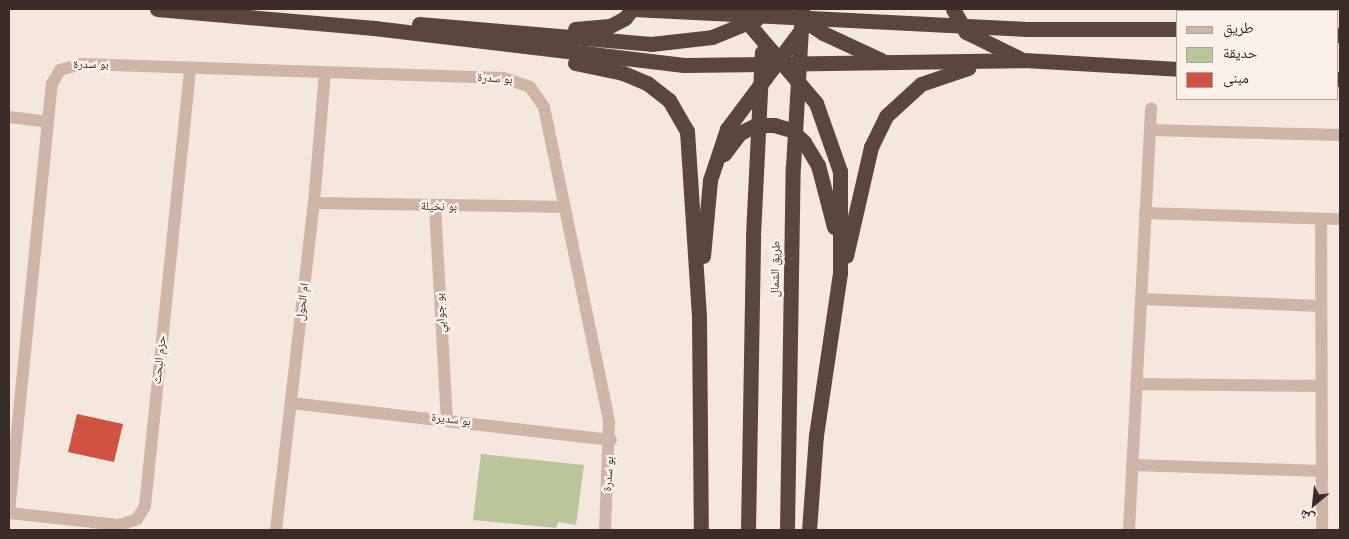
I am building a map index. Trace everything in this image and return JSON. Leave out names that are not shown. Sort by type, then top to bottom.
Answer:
[{"type":"highway","points":[[157,9],[374,28],[676,64],[779,61],[887,63],[1024,60],[1176,69]]},
{"type":"highway","points":[[542,32],[610,26],[625,18],[632,9],[1025,29],[1176,29]]},
{"type":"highway","points":[[736,9],[750,23],[779,61],[816,103],[833,140],[842,190],[840,273]]},
{"type":"highway","name":"طريق الشمال","points":[[748,530],[757,162],[764,9]]},
{"type":"highway","points":[[374,28],[404,23],[542,32],[651,44],[682,43],[750,23],[769,9]]},
{"type":"highway","points":[[789,9],[887,63]]},
{"type":"highway","points":[[699,318],[710,180],[727,129],[779,61],[804,16],[821,9]]},
{"type":"highway","points":[[954,9],[966,32],[1024,60]]},
{"type":"highway","name":"طريق الشمال","points":[[787,530],[793,167],[804,16]]},
{"type":"highway","points":[[374,28],[604,68],[647,83],[669,100],[684,122],[691,152],[699,318],[700,530]]},
{"type":"highway","points":[[809,530],[816,435],[840,273],[872,147],[890,110],[913,88],[938,76],[1024,60]]},
{"type":"highway","points":[[710,180],[728,146],[740,133],[765,124],[791,130],[809,150],[826,185],[840,273]]},
{"type":"street","name":"بو سدرة","points":[[9,512],[47,122],[53,79],[66,66],[325,73],[522,82],[536,92],[544,107],[610,440],[605,530]]},
{"type":"street","name":"حزم البحث","points":[[9,512],[120,525],[137,519],[145,506],[190,69]]},
{"type":"street","name":"ام الحول","points":[[276,530],[314,203],[325,73]]},
{"type":"street","points":[[1129,530],[1151,109]]},
{"type":"street","points":[[9,117],[47,122]]},
{"type":"street","points":[[1150,130],[1340,135]]},
{"type":"street","name":"بو نخيلة","points":[[314,203],[435,207],[565,207]]},
{"type":"street","name":"بو جوابي","points":[[435,207],[448,419]]},
{"type":"street","points":[[1145,213],[1340,219]]},
{"type":"street","points":[[1321,219],[1322,530]]},
{"type":"street","points":[[1141,299],[1321,306]]},
{"type":"street","points":[[1136,384],[1321,386]]},
{"type":"street","name":"بو سديرة","points":[[291,403],[448,419],[610,440]]},
{"type":"street","points":[[1132,465],[1321,471]]},
{"type":"green space","points":[[481,454],[584,465],[576,525],[558,522],[556,528],[473,520]]},
{"type":"building","points":[[77,414],[123,424],[114,462],[68,452]]}]
